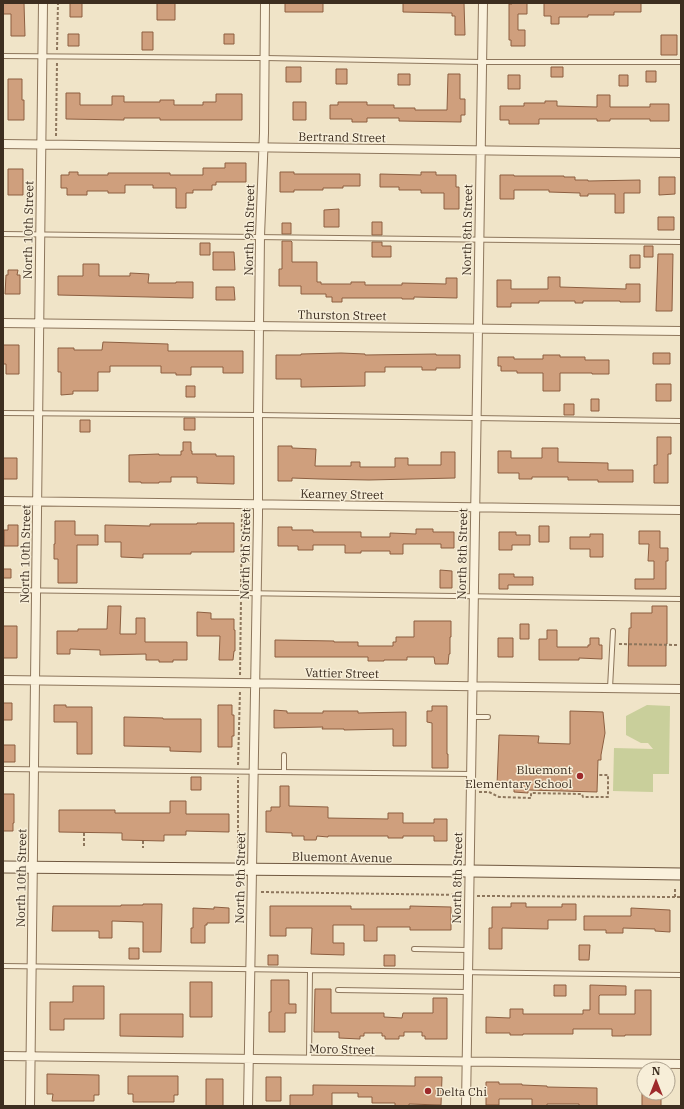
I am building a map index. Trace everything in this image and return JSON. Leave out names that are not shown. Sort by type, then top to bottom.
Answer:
[{"type":"main road","name":"Bluemont Avenue","points":[[3,867],[681,874]]},
{"type":"street","name":"North 10th Street","points":[[30,1106],[43,3]]},
{"type":"street","name":"North 9th Street","points":[[248,1106],[258,505],[260,236],[265,3]]},
{"type":"street","name":"North 8th Street","points":[[466,1106],[483,3]]},
{"type":"street","name":"Bertrand Street","points":[[3,144],[681,153]]},
{"type":"street","name":"Thurston Street","points":[[3,322],[681,331]]},
{"type":"street","name":"Kearney Street","points":[[3,501],[681,510]]},
{"type":"street","name":"Vattier Street","points":[[3,680],[681,689]]},
{"type":"street","name":"Moro Street","points":[[3,1056],[681,1064]]},
{"type":"lane","points":[[3,56],[265,58],[482,62],[681,62]]},
{"type":"lane","points":[[3,234],[681,242]]},
{"type":"lane","points":[[3,413],[681,420]]},
{"type":"lane","points":[[3,590],[681,599]]},
{"type":"lane","points":[[610,688],[613,631]]},
{"type":"lane","points":[[472,717],[488,717]]},
{"type":"lane","points":[[284,755],[284,772]]},
{"type":"lane","points":[[3,769],[471,774]]},
{"type":"lane","points":[[414,949],[468,950]]},
{"type":"lane","points":[[3,966],[681,975]]},
{"type":"lane","points":[[309,1060],[310,971]]},
{"type":"lane","points":[[338,990],[467,992]]},
{"type":"path","points":[[56,145],[58,3]]},
{"type":"path","points":[[612,644],[678,645]]},
{"type":"path","points":[[470,792],[489,792],[499,797],[531,798],[531,793],[582,794],[583,797],[608,797],[608,775],[598,775]]},
{"type":"path","points":[[84,833],[84,846]]},
{"type":"path","points":[[143,841],[143,848]]},
{"type":"path","points":[[675,889],[675,897]]},
{"type":"green space","points":[[647,705],[670,706],[669,774],[653,774],[653,792],[613,791],[614,748],[653,749],[648,743],[641,743],[626,735],[626,716]]},
{"type":"building","points":[[3,3],[24,3],[25,36],[11,36],[11,14],[3,14]]},
{"type":"building","points":[[70,3],[82,3],[82,17],[70,17]]},
{"type":"building","points":[[157,3],[175,3],[175,20],[157,20]]},
{"type":"building","points":[[285,3],[323,3],[323,12],[285,12]]},
{"type":"building","points":[[403,3],[464,3],[465,35],[455,35],[455,16],[452,16],[452,13],[403,12]]},
{"type":"building","points":[[527,3],[527,14],[518,14],[518,30],[525,30],[525,46],[511,46],[511,40],[509,40],[509,4]]},
{"type":"building","points":[[544,3],[641,3],[641,12],[614,12],[614,15],[588,15],[588,17],[559,17],[559,24],[551,24],[551,16],[544,16]]},
{"type":"building","points":[[142,32],[153,32],[153,50],[142,50]]},
{"type":"building","points":[[68,34],[79,34],[79,46],[68,46]]},
{"type":"building","points":[[224,34],[234,34],[234,44],[224,44]]},
{"type":"building","points":[[661,35],[677,35],[677,55],[661,55]]},
{"type":"building","points":[[286,67],[301,67],[301,82],[286,82]]},
{"type":"building","points":[[551,67],[563,67],[563,77],[551,77]]},
{"type":"building","points":[[336,69],[347,69],[347,84],[336,84]]},
{"type":"building","points":[[646,71],[656,71],[656,82],[646,82]]},
{"type":"building","points":[[398,74],[410,74],[410,85],[398,85]]},
{"type":"building","points":[[448,74],[460,74],[460,99],[465,99],[465,115],[461,115],[461,122],[399,121],[399,118],[367,118],[367,122],[352,122],[352,119],[330,119],[330,105],[338,105],[338,102],[367,102],[367,105],[394,105],[394,108],[415,108],[415,110],[447,110]]},
{"type":"building","points":[[508,75],[520,75],[520,89],[508,89]]},
{"type":"building","points":[[619,75],[628,75],[628,86],[619,86]]},
{"type":"building","points":[[8,79],[22,79],[24,120],[8,120]]},
{"type":"building","points":[[66,93],[80,93],[80,105],[112,105],[112,96],[124,96],[124,102],[160,102],[160,100],[174,100],[174,105],[203,105],[203,102],[216,102],[216,94],[242,94],[242,120],[160,120],[160,118],[124,118],[124,120],[66,119]]},
{"type":"building","points":[[597,95],[610,95],[610,107],[650,107],[650,104],[669,104],[669,121],[650,121],[650,119],[610,119],[610,121],[597,121],[597,119],[539,119],[539,124],[509,124],[509,120],[500,120],[500,106],[524,106],[524,103],[545,103],[545,101],[557,101],[557,106],[597,107]]},
{"type":"building","points":[[293,102],[306,102],[306,120],[293,120]]},
{"type":"building","points":[[225,163],[246,163],[246,182],[216,182],[216,185],[212,185],[212,190],[193,190],[193,193],[186,193],[186,208],[176,208],[176,188],[153,188],[153,185],[125,185],[125,193],[87,191],[87,195],[67,195],[67,188],[61,188],[61,175],[69,175],[69,172],[78,172],[78,175],[108,175],[108,173],[170,173],[170,175],[203,175],[203,168],[225,168]]},
{"type":"building","points":[[8,169],[23,169],[23,195],[8,195]]},
{"type":"building","points":[[280,172],[294,172],[294,174],[360,174],[360,186],[343,186],[343,188],[323,188],[323,190],[294,190],[294,192],[280,192]]},
{"type":"building","points":[[421,172],[436,172],[436,175],[456,175],[456,187],[459,187],[459,209],[444,209],[444,193],[421,193],[421,190],[399,190],[399,187],[380,187],[380,174],[421,175]]},
{"type":"building","points":[[500,175],[564,176],[575,177],[575,180],[588,181],[640,180],[640,193],[624,193],[624,213],[615,213],[615,194],[588,194],[588,196],[580,196],[580,193],[549,192],[549,190],[514,190],[514,199],[500,199]]},
{"type":"building","points":[[659,177],[675,177],[675,194],[659,195]]},
{"type":"building","points":[[339,209],[339,227],[324,227],[324,210]]},
{"type":"building","points":[[658,217],[674,217],[674,230],[658,230]]},
{"type":"building","points":[[372,222],[382,222],[382,235],[372,235]]},
{"type":"building","points":[[282,223],[291,223],[291,234],[282,234]]},
{"type":"building","points":[[282,241],[292,242],[292,262],[317,262],[317,282],[321,282],[321,284],[351,284],[351,282],[365,282],[365,285],[402,285],[402,283],[446,284],[446,278],[457,278],[457,298],[342,298],[342,302],[332,302],[332,297],[326,297],[326,294],[301,294],[301,286],[279,286],[279,269],[282,269]]},
{"type":"building","points":[[372,242],[382,242],[382,246],[391,246],[391,257],[372,257]]},
{"type":"building","points":[[200,243],[210,243],[210,255],[200,255]]},
{"type":"building","points":[[644,246],[653,246],[653,257],[644,257]]},
{"type":"building","points":[[213,252],[234,252],[235,270],[213,270]]},
{"type":"building","points":[[658,254],[673,254],[672,311],[656,311]]},
{"type":"building","points":[[630,255],[640,255],[640,268],[630,268]]},
{"type":"building","points":[[83,264],[99,264],[99,276],[130,276],[130,273],[149,274],[148,283],[193,282],[193,298],[58,295],[58,276],[83,276]]},
{"type":"building","points":[[8,270],[18,270],[17,275],[20,275],[20,294],[5,294],[6,275],[8,275]]},
{"type":"building","points":[[548,277],[560,277],[560,287],[626,289],[626,284],[640,284],[640,302],[583,301],[583,303],[575,303],[575,301],[539,301],[539,303],[511,303],[511,307],[497,307],[497,280],[511,280],[511,289],[548,289]]},
{"type":"building","points":[[216,287],[234,287],[235,300],[216,300]]},
{"type":"building","points":[[103,342],[168,344],[168,351],[243,351],[243,373],[223,373],[223,367],[191,367],[191,375],[176,375],[176,373],[161,373],[161,366],[110,366],[110,372],[98,372],[98,391],[73,391],[73,394],[61,395],[61,372],[58,372],[58,348],[74,348],[74,350],[102,350]]},
{"type":"building","points":[[3,345],[19,345],[19,374],[6,374],[6,364],[3,364]]},
{"type":"building","points":[[341,353],[365,355],[460,355],[460,368],[436,368],[436,370],[422,370],[422,367],[385,367],[385,372],[365,372],[365,386],[301,387],[301,379],[276,379],[276,355]]},
{"type":"building","points":[[653,353],[670,353],[670,364],[653,364]]},
{"type":"building","points":[[543,355],[585,357],[585,360],[609,360],[609,374],[560,373],[560,391],[543,391],[543,373],[517,373],[517,371],[501,371],[501,366],[498,366],[498,357],[514,357],[514,359],[543,359]]},
{"type":"building","points":[[656,384],[671,384],[671,401],[656,401]]},
{"type":"building","points":[[186,386],[195,386],[195,397],[186,397]]},
{"type":"building","points":[[591,399],[599,399],[599,411],[591,411]]},
{"type":"building","points":[[564,404],[574,404],[574,415],[564,415]]},
{"type":"building","points":[[184,418],[195,418],[195,430],[184,430]]},
{"type":"building","points":[[80,420],[90,420],[90,432],[80,432]]},
{"type":"building","points":[[657,437],[671,437],[671,454],[668,454],[668,483],[654,483],[654,465],[657,465]]},
{"type":"building","points":[[183,442],[191,442],[192,454],[234,456],[234,484],[197,483],[197,477],[171,477],[171,482],[159,483],[129,482],[129,455],[181,455],[181,451],[183,451]]},
{"type":"building","points":[[278,446],[316,449],[315,466],[351,466],[351,462],[360,462],[360,467],[395,467],[395,458],[408,458],[408,465],[441,465],[441,452],[455,452],[455,478],[369,480],[292,478],[292,481],[278,481]]},
{"type":"building","points":[[542,448],[558,448],[558,462],[608,463],[608,470],[633,470],[633,482],[568,480],[568,477],[532,477],[532,479],[519,479],[519,473],[498,473],[498,451],[511,451],[511,458],[542,458]]},
{"type":"building","points":[[3,458],[17,458],[17,479],[3,479]]},
{"type":"building","points":[[55,521],[75,521],[75,535],[98,535],[98,545],[77,545],[77,583],[58,583],[58,559],[54,559]]},
{"type":"building","points":[[234,523],[234,552],[143,554],[143,558],[121,557],[121,542],[105,542],[105,525],[150,526],[150,524]]},
{"type":"building","points":[[8,525],[18,525],[18,546],[4,546],[4,530],[8,530]]},
{"type":"building","points":[[539,526],[549,526],[549,542],[539,542]]},
{"type":"building","points":[[278,527],[292,527],[292,530],[313,530],[313,532],[361,532],[361,537],[390,537],[390,533],[416,534],[416,529],[433,529],[433,532],[454,532],[454,548],[441,548],[441,544],[403,544],[403,554],[390,554],[390,551],[361,551],[361,553],[345,553],[345,545],[313,545],[313,550],[298,550],[298,546],[278,546]]},
{"type":"building","points":[[639,531],[660,531],[660,548],[668,548],[668,561],[666,561],[666,589],[635,589],[635,579],[654,579],[654,561],[648,561],[649,544],[639,544]]},
{"type":"building","points":[[499,532],[516,532],[516,535],[530,535],[530,545],[512,545],[512,550],[499,550]]},
{"type":"building","points":[[590,534],[603,534],[603,557],[590,557],[590,549],[570,549],[570,537],[590,537]]},
{"type":"building","points":[[3,569],[11,569],[11,578],[3,578]]},
{"type":"building","points":[[440,570],[452,571],[452,588],[440,588]]},
{"type":"building","points":[[499,574],[514,574],[514,577],[533,577],[533,585],[508,585],[508,589],[499,589]]},
{"type":"building","points":[[108,606],[121,606],[120,634],[136,634],[136,618],[145,618],[145,642],[187,642],[187,660],[159,662],[159,660],[146,660],[146,654],[100,655],[100,650],[70,649],[70,654],[57,654],[57,631],[107,629]]},
{"type":"building","points":[[652,606],[667,606],[666,666],[628,666],[631,613],[652,613]]},
{"type":"building","points":[[197,612],[211,613],[211,619],[234,619],[235,651],[233,660],[219,660],[220,636],[197,636]]},
{"type":"building","points":[[414,621],[451,621],[450,654],[448,664],[435,664],[434,657],[407,657],[407,660],[368,661],[368,657],[275,657],[275,640],[358,642],[358,646],[393,646],[393,642],[396,642],[396,637],[414,637]]},
{"type":"building","points":[[520,624],[529,624],[529,639],[520,639]]},
{"type":"building","points":[[3,626],[17,626],[17,658],[3,658]]},
{"type":"building","points":[[547,630],[557,630],[557,647],[588,647],[588,645],[590,645],[590,638],[599,638],[599,645],[602,645],[602,659],[579,658],[579,660],[539,660],[539,639],[547,639]]},
{"type":"building","points":[[498,638],[513,638],[513,657],[498,657]]},
{"type":"building","points":[[3,703],[12,703],[12,720],[3,720]]},
{"type":"building","points":[[54,705],[66,705],[66,707],[92,707],[92,754],[77,754],[77,722],[54,722]]},
{"type":"building","points":[[218,705],[232,705],[232,715],[234,715],[234,736],[232,736],[232,747],[218,747]]},
{"type":"building","points":[[432,706],[447,706],[448,768],[432,768],[432,723],[427,722],[427,711],[432,711]]},
{"type":"building","points":[[274,710],[287,711],[287,713],[323,713],[323,711],[358,711],[358,713],[406,712],[406,746],[393,746],[393,729],[344,730],[322,729],[323,727],[274,728]]},
{"type":"building","points":[[570,711],[603,712],[605,733],[601,760],[598,760],[597,792],[528,790],[528,793],[514,792],[514,785],[497,785],[499,735],[539,736],[538,743],[570,744]]},
{"type":"building","points":[[124,717],[201,719],[201,752],[170,751],[170,747],[124,746]]},
{"type":"building","points":[[3,745],[15,745],[15,762],[3,762]]},
{"type":"building","points":[[191,777],[201,777],[201,790],[191,790]]},
{"type":"building","points":[[280,786],[289,786],[289,806],[328,807],[328,818],[388,819],[388,813],[403,813],[403,823],[434,823],[434,819],[447,819],[447,841],[434,841],[434,836],[403,836],[403,838],[388,838],[388,836],[317,836],[316,840],[304,840],[304,836],[292,836],[292,833],[266,832],[266,811],[271,811],[271,807],[280,807]]},
{"type":"building","points":[[3,794],[14,794],[13,831],[3,831]]},
{"type":"building","points":[[170,801],[186,801],[186,814],[229,814],[229,832],[186,831],[186,835],[164,835],[164,841],[122,840],[122,833],[59,832],[59,810],[115,810],[115,813],[170,813]]},
{"type":"building","points":[[511,903],[526,903],[526,907],[562,907],[562,904],[576,904],[576,920],[548,920],[548,929],[502,928],[502,949],[489,949],[489,928],[492,928],[492,907],[511,907]]},
{"type":"building","points":[[162,904],[161,952],[143,952],[143,922],[112,921],[112,938],[99,938],[99,931],[52,931],[53,906],[121,906]]},
{"type":"building","points":[[270,906],[351,906],[351,909],[410,909],[410,906],[451,907],[451,930],[410,930],[410,927],[377,927],[377,941],[364,941],[364,925],[333,925],[333,943],[344,943],[344,955],[311,954],[312,928],[286,928],[286,936],[270,936]]},
{"type":"building","points":[[214,907],[229,908],[229,923],[207,923],[207,925],[205,925],[205,943],[191,943],[193,908],[214,909]]},
{"type":"building","points":[[631,908],[670,910],[670,932],[655,931],[655,929],[623,928],[623,933],[606,933],[606,930],[584,930],[584,916],[631,916]]},
{"type":"building","points":[[579,945],[590,945],[589,960],[579,960]]},
{"type":"building","points":[[129,948],[139,948],[139,959],[129,959]]},
{"type":"building","points":[[268,955],[278,955],[278,965],[268,965]]},
{"type":"building","points":[[384,955],[395,955],[395,966],[384,966]]},
{"type":"building","points":[[271,980],[289,980],[289,1004],[296,1004],[296,1013],[285,1013],[285,1032],[269,1032],[269,1012],[271,1012]]},
{"type":"building","points":[[190,982],[212,982],[212,1017],[190,1017]]},
{"type":"building","points":[[554,985],[566,985],[566,996],[554,996]]},
{"type":"building","points":[[590,985],[626,986],[626,995],[599,996],[599,1014],[635,1014],[635,990],[651,990],[651,1035],[612,1036],[612,1029],[573,1029],[573,1034],[510,1035],[510,1033],[486,1033],[486,1017],[510,1018],[510,1009],[523,1009],[523,1014],[583,1014],[583,1010],[590,1010]]},
{"type":"building","points":[[73,986],[104,986],[104,1019],[64,1019],[64,1030],[50,1030],[50,1002],[73,1002]]},
{"type":"building","points":[[315,989],[331,989],[331,1013],[384,1013],[384,1017],[402,1018],[403,1013],[433,1013],[433,998],[447,998],[447,1039],[425,1039],[425,1036],[422,1036],[422,1032],[404,1032],[404,1036],[399,1036],[399,1039],[385,1039],[385,1036],[382,1036],[382,1033],[364,1033],[364,1036],[360,1036],[360,1039],[339,1038],[339,1032],[314,1032]]},
{"type":"building","points":[[120,1014],[183,1014],[183,1037],[120,1036]]},
{"type":"building","points":[[47,1074],[99,1075],[99,1095],[94,1095],[94,1101],[52,1101],[53,1094],[47,1094]]},
{"type":"building","points":[[128,1076],[178,1076],[178,1095],[174,1095],[174,1102],[133,1102],[133,1094],[128,1094]]},
{"type":"building","points":[[266,1077],[281,1077],[281,1101],[266,1101]]},
{"type":"building","points":[[415,1077],[442,1077],[441,1105],[409,1104],[409,1106],[395,1106],[395,1103],[372,1103],[372,1097],[358,1097],[358,1093],[332,1093],[332,1106],[290,1106],[290,1095],[313,1095],[313,1085],[415,1086]]},
{"type":"building","points":[[206,1079],[223,1079],[223,1106],[206,1106]]},
{"type":"building","points":[[486,1082],[547,1087],[597,1088],[597,1106],[579,1106],[579,1104],[547,1104],[547,1106],[532,1106],[532,1099],[499,1099],[499,1105],[486,1105]]},
{"type":"building","points":[[642,1101],[661,1101],[661,1106],[642,1106]]},
{"type":"place","name":"Bluemont Elementary School","points":[[580,776]]},
{"type":"place","name":"Delta Chi","points":[[428,1091]]}]
